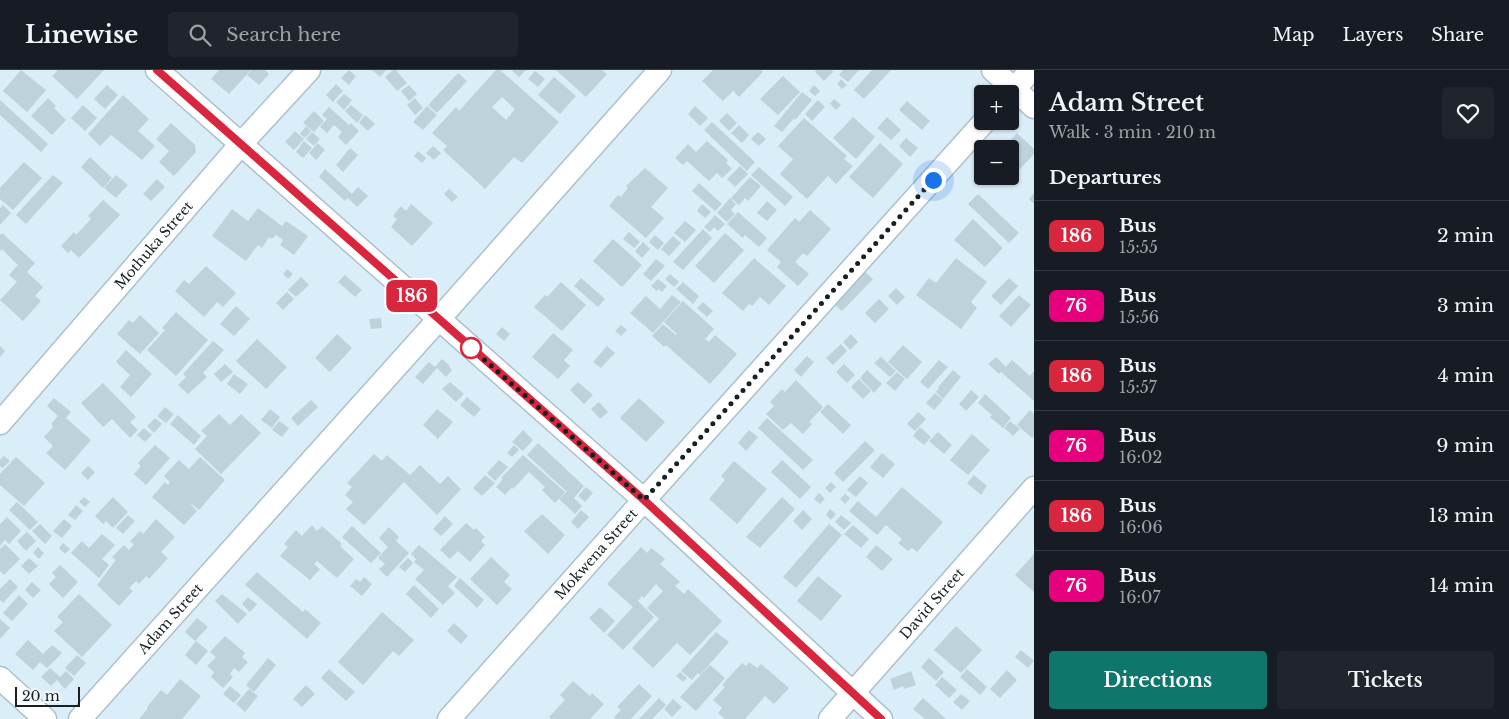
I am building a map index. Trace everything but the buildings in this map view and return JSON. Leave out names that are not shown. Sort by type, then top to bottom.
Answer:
[{"type":"street","points":[[157,70],[644,500],[881,719]]},
{"type":"street","name":"Mothuka Street","points":[[0,423],[241,144],[309,70]]},
{"type":"street","name":"Adam Street","points":[[80,719],[660,70]]},
{"type":"street","points":[[993,70],[1006,85]]},
{"type":"street","points":[[1018,85],[1031,70]]},
{"type":"street","points":[[1019,97],[1034,107]]},
{"type":"street","name":"Mokwena Street","points":[[449,719],[978,130]]},
{"type":"street","name":"David Street","points":[[830,719],[1034,488]]},
{"type":"street","points":[[0,678],[45,719]]},
{"type":"bus line","name":"186","points":[[157,70],[644,500],[881,719]]},
{"type":"route","points":[[471,348],[644,500],[933,180]]}]
